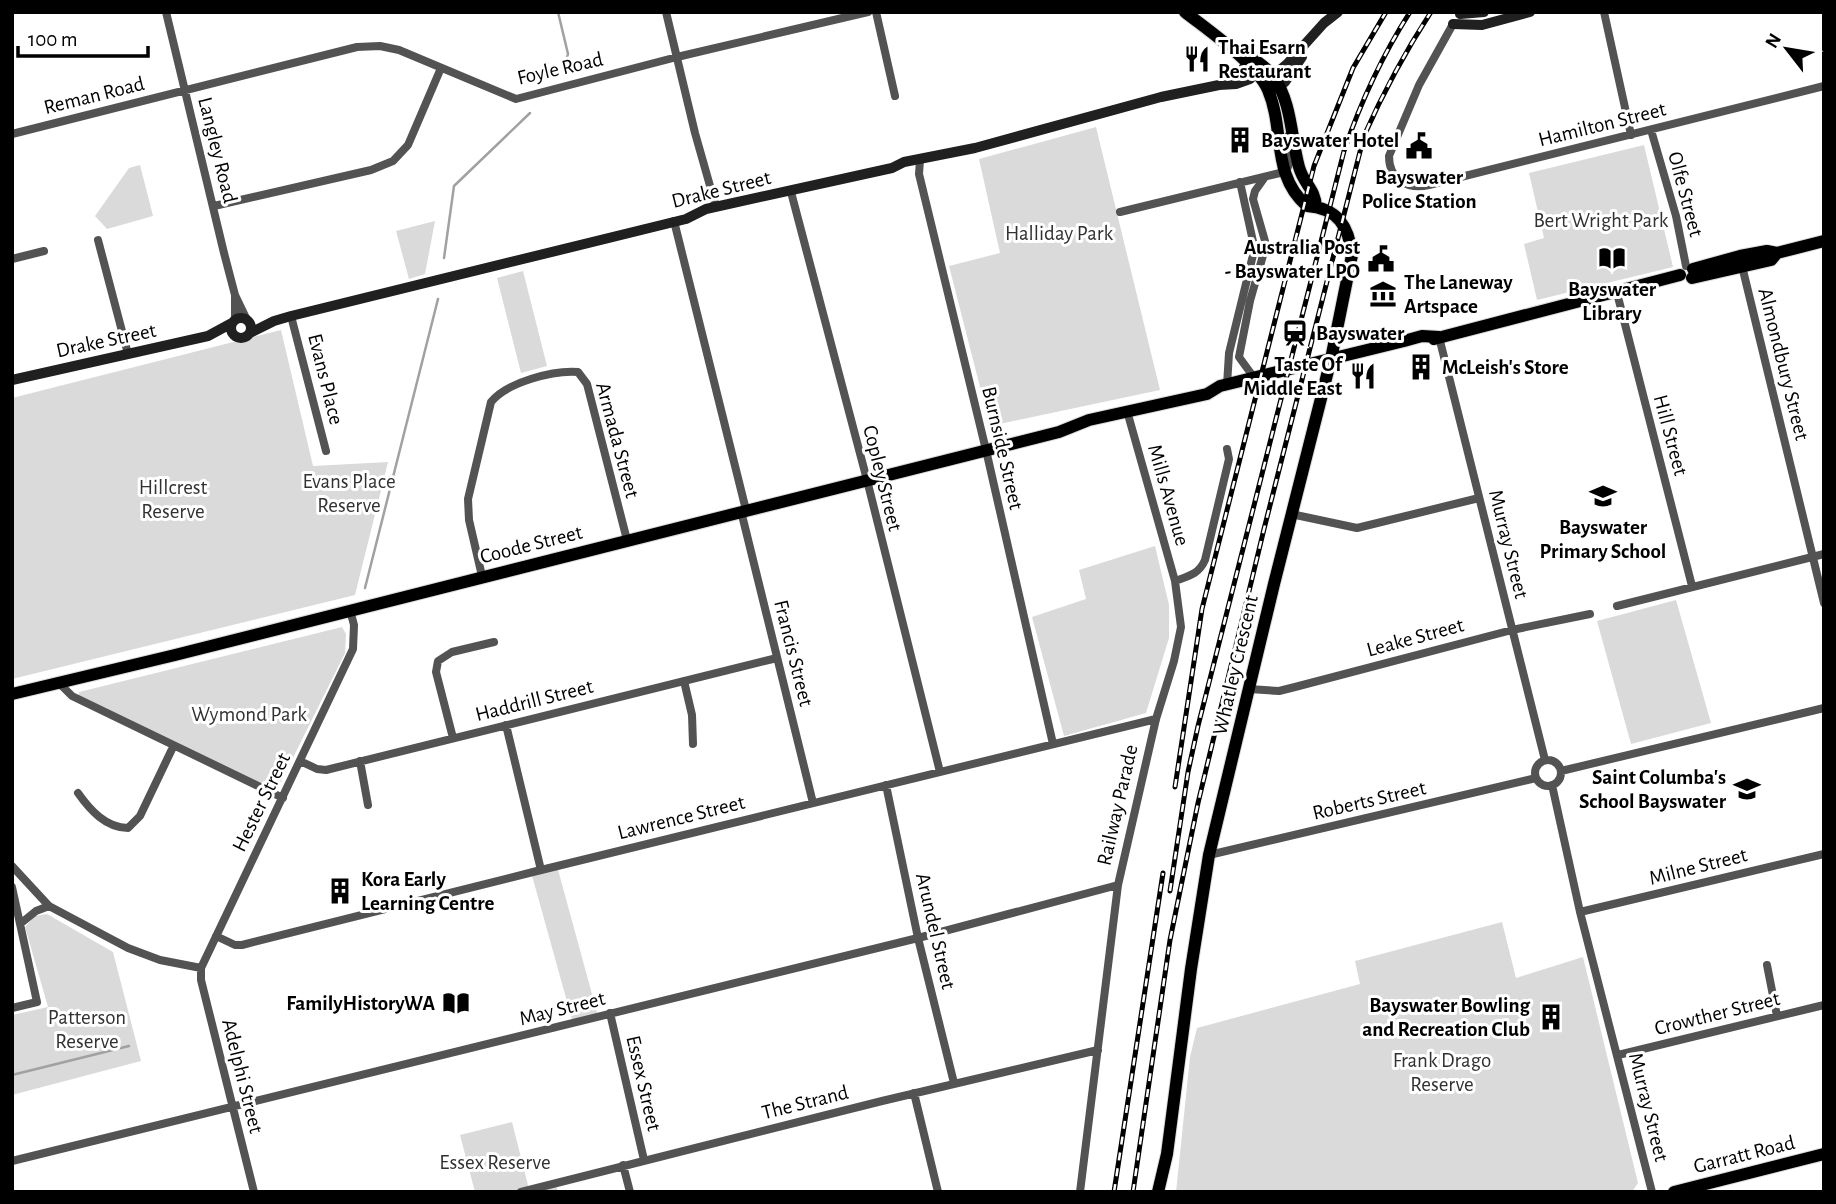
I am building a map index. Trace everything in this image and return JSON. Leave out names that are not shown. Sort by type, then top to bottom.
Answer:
[{"type":"main road","points":[[1185,12],[1263,75],[1292,130],[1299,167],[1304,180],[1315,193],[1316,207]]},
{"type":"main road","points":[[1263,75],[1283,172]]},
{"type":"main road","name":"Whatley Crescent","points":[[1166,1192],[1167,1154],[1209,855],[1330,363],[1352,258],[1350,238],[1339,218],[1316,207],[1307,206],[1296,197],[1283,172]]},
{"type":"main road","points":[[1330,363],[1413,338],[1439,337],[1617,293],[1688,272],[1741,261],[1767,251],[1777,253],[1824,241]]},
{"type":"main road","name":"Coode Street","points":[[12,694],[1059,432],[1089,420],[1207,394],[1227,384],[1330,363],[1351,362],[1424,344],[1439,337]]},
{"type":"main road","name":"Coode Street","points":[[1207,394],[1216,396],[1330,363]]},
{"type":"main road","name":"Coode Street","points":[[1059,432],[1075,431],[1146,414],[1162,405]]},
{"type":"main road","name":"Whatley Crescent","points":[[1158,1192],[1167,1154]]},
{"type":"main road","name":"Garratt Road","points":[[1674,1192],[1824,1154]]},
{"type":"street","name":"Langley Road","points":[[166,12],[240,320]]},
{"type":"street","points":[[666,12],[716,207]]},
{"type":"street","name":"Foyle Road","points":[[185,91],[357,47],[380,46],[399,50],[516,99],[677,57],[868,12]]},
{"type":"street","points":[[876,12],[895,96]]},
{"type":"street","points":[[1453,24],[1461,13],[1483,12]]},
{"type":"street","points":[[1453,24],[1482,24],[1530,12]]},
{"type":"street","points":[[1604,12],[1631,135]]},
{"type":"street","points":[[1263,75],[1302,57],[1330,27],[1336,15]]},
{"type":"street","name":"Hamilton Street","points":[[1453,24],[1419,85],[1391,148],[1389,162],[1392,173],[1402,183],[1411,187],[1420,188],[1824,86]]},
{"type":"street","points":[[214,206],[371,170],[393,161],[408,145],[441,68]]},
{"type":"street","name":"Drake Street","points":[[208,336],[242,338],[274,321],[290,316],[686,219],[706,209],[892,169],[904,162],[975,148],[1150,100],[1219,85],[1236,84],[1263,75]]},
{"type":"street","name":"Reman Road","points":[[12,134],[185,91]]},
{"type":"street","points":[[1120,212],[1283,172],[1291,161],[1287,137],[1292,130]]},
{"type":"street","name":"Olfe Street","points":[[1651,130],[1676,216],[1688,272]]},
{"type":"street","name":"Burnside Street","points":[[920,160],[919,174],[1053,744]]},
{"type":"street","points":[[1255,379],[1239,357],[1250,300],[1264,252],[1265,241],[1253,199],[1265,177]]},
{"type":"street","points":[[1227,384],[1229,353],[1254,255],[1240,182]]},
{"type":"street","name":"Copley Street","points":[[791,192],[940,772]]},
{"type":"street","name":"Francis Street","points":[[674,221],[813,803]]},
{"type":"street","points":[[98,240],[128,354]]},
{"type":"street","points":[[12,259],[44,251]]},
{"type":"street","name":"Almondbury Street","points":[[1741,261],[1824,603]]},
{"type":"street","name":"Hill Street","points":[[1617,293],[1692,586]]},
{"type":"street","name":"Evans Place","points":[[290,316],[327,452]]},
{"type":"street","points":[[237,337],[232,332],[240,320],[251,327],[250,333]]},
{"type":"street","name":"Drake Street","points":[[12,380],[208,336],[240,320],[274,321]]},
{"type":"street","name":"Murray Street","points":[[1439,337],[1545,760]]},
{"type":"street","name":"Armada Street","points":[[482,576],[469,520],[468,499],[491,402],[498,393],[509,387],[565,371],[578,372],[587,384],[627,540]]},
{"type":"street","name":"Mills Avenue","points":[[1129,418],[1175,581]]},
{"type":"street","points":[[1175,581],[1196,574],[1205,560],[1229,458],[1227,449]]},
{"type":"street","points":[[1291,514],[1357,528],[1479,498]]},
{"type":"street","points":[[1618,607],[1824,554]]},
{"type":"street","name":"Railway Parade","points":[[1080,1192],[1118,885],[1156,719],[1174,661],[1181,627],[1175,581]]},
{"type":"street","name":"Hester Street","points":[[201,968],[353,649],[354,625],[350,610]]},
{"type":"street","name":"Leake Street","points":[[1249,689],[1279,691],[1512,630],[1590,614]]},
{"type":"street","points":[[453,738],[436,672],[438,661],[452,652],[494,642]]},
{"type":"street","name":"Haddrill Street","points":[[300,761],[321,770],[777,657]]},
{"type":"street","points":[[684,681],[692,715],[693,744]]},
{"type":"street","points":[[59,683],[72,696],[283,798]]},
{"type":"street","points":[[1561,771],[1824,708]]},
{"type":"street","name":"Lawrence Street","points":[[216,936],[231,944],[242,945],[1156,719]]},
{"type":"street","points":[[506,725],[541,870]]},
{"type":"street","points":[[78,793],[104,821],[120,828],[128,828],[140,816],[173,747]]},
{"type":"street","points":[[1545,760],[1554,761],[1561,771],[1559,780],[1552,785],[1543,785],[1536,778],[1537,765],[1545,760]]},
{"type":"street","points":[[360,761],[368,805]]},
{"type":"street","name":"Roberts Street","points":[[1209,855],[1536,778]]},
{"type":"street","name":"Arundel Street","points":[[886,785],[918,938],[954,1083]]},
{"type":"street","name":"Murray Street","points":[[1552,785],[1580,912],[1652,1192]]},
{"type":"street","name":"Milne Street","points":[[1580,912],[1824,854]]},
{"type":"street","points":[[12,866],[49,906],[128,948],[160,960],[201,968]]},
{"type":"street","name":"May Street","points":[[12,1161],[918,938],[1118,885]]},
{"type":"street","points":[[12,887],[37,1002],[12,1008]]},
{"type":"street","points":[[20,924],[36,911],[49,906]]},
{"type":"street","points":[[1767,965],[1777,1016]]},
{"type":"street","name":"Adelphi Street","points":[[201,968],[201,980],[254,1192]]},
{"type":"street","name":"Crowther Street","points":[[1618,1055],[1824,1005]]},
{"type":"street","name":"Essex Street","points":[[610,1013],[644,1160]]},
{"type":"street","name":"The Strand","points":[[521,1192],[954,1083],[1098,1050]]},
{"type":"street","points":[[914,1093],[938,1192]]},
{"type":"street","points":[[623,1165],[630,1192]]},
{"type":"green space","name":"Halliday Park","points":[[1096,127],[1160,390],[990,426],[949,266],[1000,253],[979,159]]},
{"type":"green space","name":"Bert Wright Park","points":[[1644,145],[1673,267],[1537,300],[1524,244],[1544,238],[1529,173]]},
{"type":"green space","points":[[140,165],[153,216],[107,229],[95,216],[129,168]]},
{"type":"green space","points":[[435,221],[425,274],[409,279],[396,231]]},
{"type":"green space","points":[[523,271],[547,366],[521,373],[497,278]]},
{"type":"green space","name":"Hillcrest Reserve","points":[[281,330],[313,466],[388,462],[355,595],[12,679],[12,398]]},
{"type":"green space","points":[[1155,546],[1169,605],[1169,638],[1146,713],[1064,736],[1032,617],[1086,599],[1079,570]]},
{"type":"green space","points":[[1676,600],[1711,723],[1631,744],[1597,621]]},
{"type":"green space","name":"Wymond Park","points":[[342,627],[346,634],[345,653],[278,788],[267,789],[78,700],[79,692]]},
{"type":"green space","points":[[557,866],[598,1016],[573,1023],[531,872]]},
{"type":"green space","name":"Patterson Reserve","points":[[47,914],[113,952],[141,1061],[12,1095],[12,1015],[48,1007],[25,927],[35,916]]},
{"type":"green space","name":"Frank Drago Reserve","points":[[1502,922],[1516,978],[1583,957],[1638,1183],[1632,1192],[1176,1192],[1190,1057],[1197,1028],[1360,984],[1355,961]]},
{"type":"green space","name":"Essex Reserve","points":[[512,1122],[529,1189],[556,1183],[558,1192],[475,1192],[460,1135]]},
{"type":"waterway","points":[[558,12],[568,54],[564,67]]},
{"type":"waterway","points":[[444,258],[454,186],[530,113]]},
{"type":"waterway","points":[[365,588],[438,299]]},
{"type":"waterway","points":[[12,1075],[129,1046]]},
{"type":"railway","points":[[1175,787],[1202,609],[1314,166],[1353,68],[1386,12]]},
{"type":"railway","points":[[1170,891],[1188,772],[1198,726],[1344,151],[1373,79],[1410,12]]},
{"type":"railway","points":[[1133,1192],[1170,940],[1198,803],[1264,529],[1364,136],[1395,73],[1431,12]]},
{"type":"railway","points":[[1114,1192],[1163,873]]},
{"type":"place","name":"Thai Esarn Restaurant","points":[[1197,59]]},
{"type":"place","name":"Bayswater Hotel","points":[[1240,140]]},
{"type":"place","name":"Bayswater Police Station","points":[[1419,146]]},
{"type":"place","name":"Bayswater Library","points":[[1612,258]]},
{"type":"place","name":"Australia Post - Bayswater LPO","points":[[1381,259]]},
{"type":"place","name":"The Laneway Artspace","points":[[1383,294]]},
{"type":"place","name":"Bayswater","points":[[1295,333]]},
{"type":"place","name":"McLeish's Store","points":[[1421,367]]},
{"type":"place","name":"Taste Of Middle East","points":[[1363,376]]},
{"type":"place","name":"Bayswater Primary School","points":[[1603,496]]},
{"type":"place","name":"Saint Columba's School Bayswater","points":[[1747,789]]},
{"type":"place","name":"Kora Early Learning Centre","points":[[340,891]]},
{"type":"place","name":"FamilyHistoryWA","points":[[456,1003]]},
{"type":"place","name":"Bayswater Bowling and Recreation Club","points":[[1551,1017]]},
{"type":"park label","name":"Evans Place Reserve","points":[[349,493]]}]
